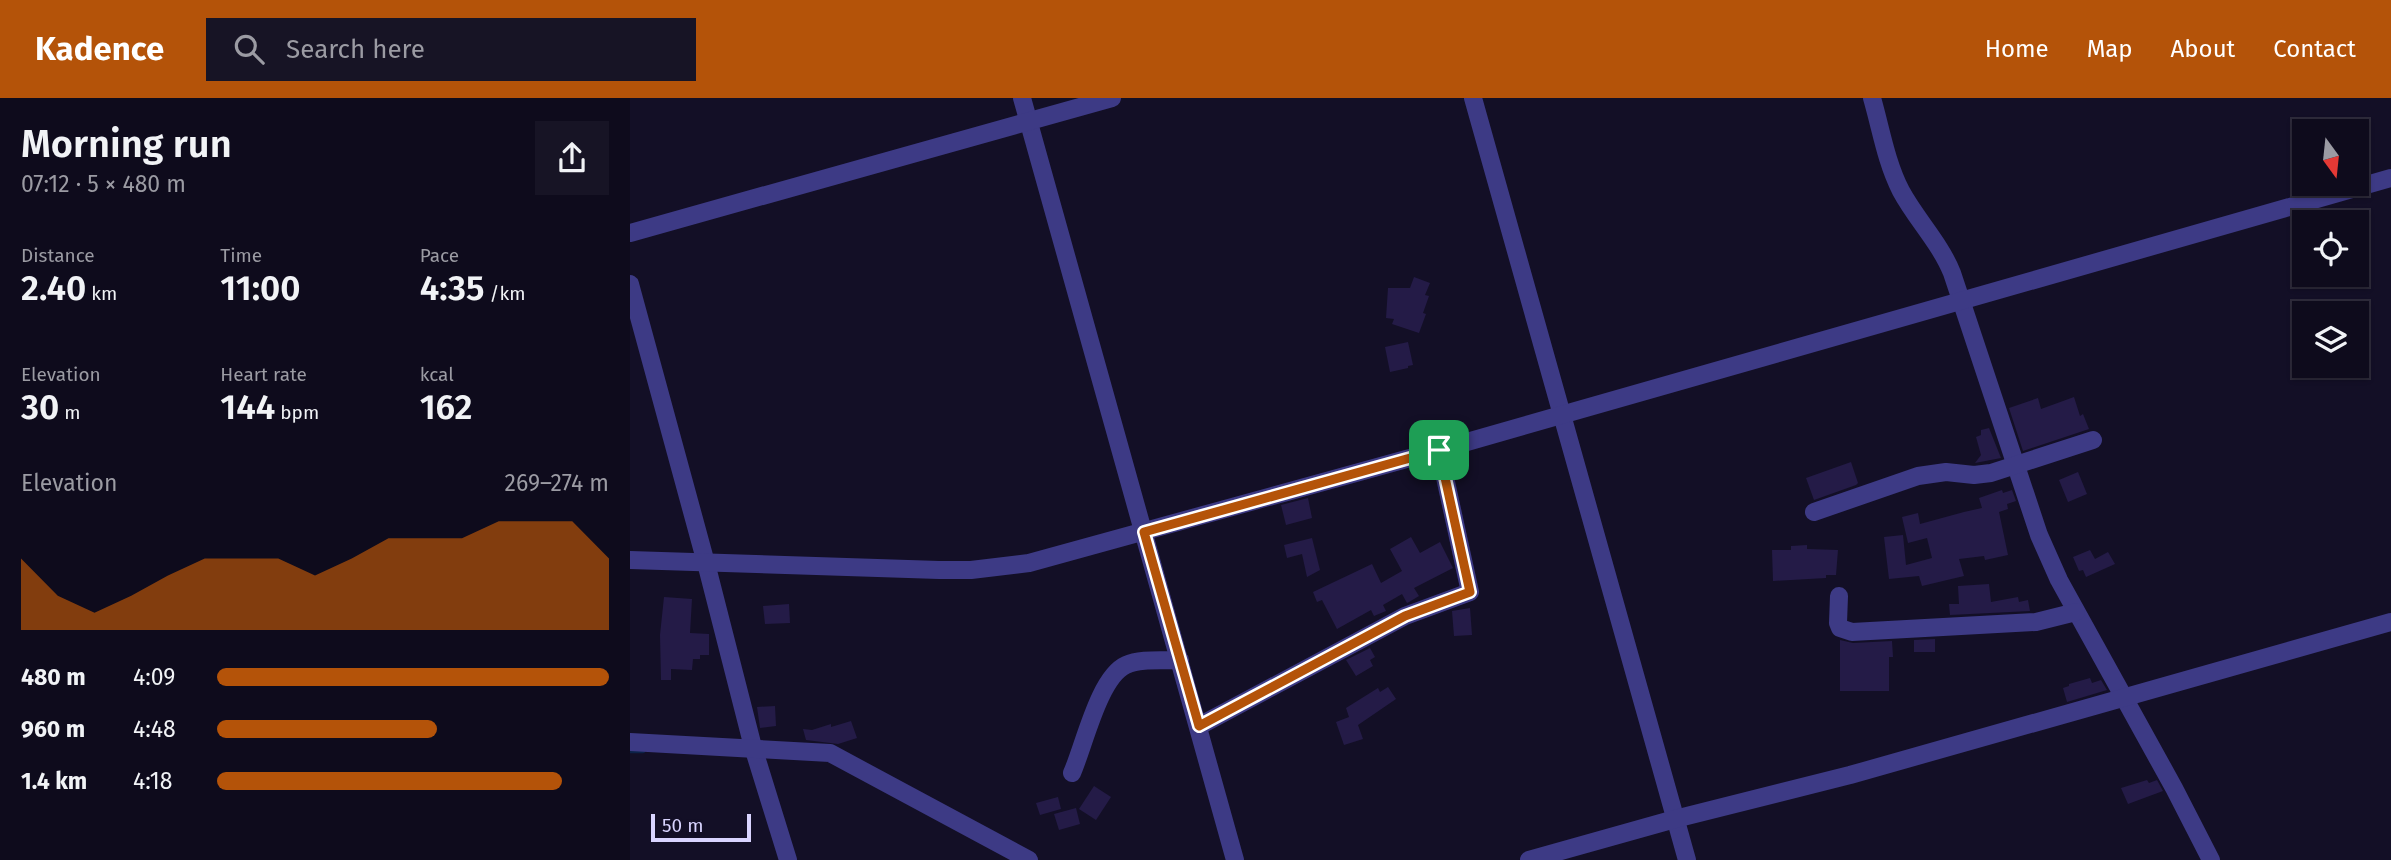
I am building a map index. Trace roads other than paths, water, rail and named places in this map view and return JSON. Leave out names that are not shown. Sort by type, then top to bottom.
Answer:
[{"type":"street","points":[[1022,98],[1235,860]]},
{"type":"street","points":[[630,233],[1112,98]]},
{"type":"street","points":[[1473,98],[1687,860]]},
{"type":"street","points":[[1872,98],[1897,181],[1943,253],[1962,302],[2039,535],[2076,612],[2211,860]]},
{"type":"street","points":[[630,560],[971,570],[1029,563],[1439,450],[2391,178]]},
{"type":"street","points":[[630,284],[706,563],[752,747],[788,860]]},
{"type":"street","points":[[1814,512],[1918,476],[1946,472],[1982,474],[2016,467],[2093,440]]},
{"type":"street","points":[[1199,726],[1405,616],[1470,592],[1439,450]]},
{"type":"street","points":[[1839,596],[1840,628],[1852,632],[2036,622],[2076,612]]},
{"type":"street","points":[[1529,860],[1675,819],[1850,775],[2391,622]]},
{"type":"street","points":[[1072,773],[1101,696],[1115,673],[1128,664],[1180,660]]},
{"type":"street","points":[[630,743],[830,753],[1029,860]]},
{"type":"waterway","points":[[630,751],[643,751]]}]
